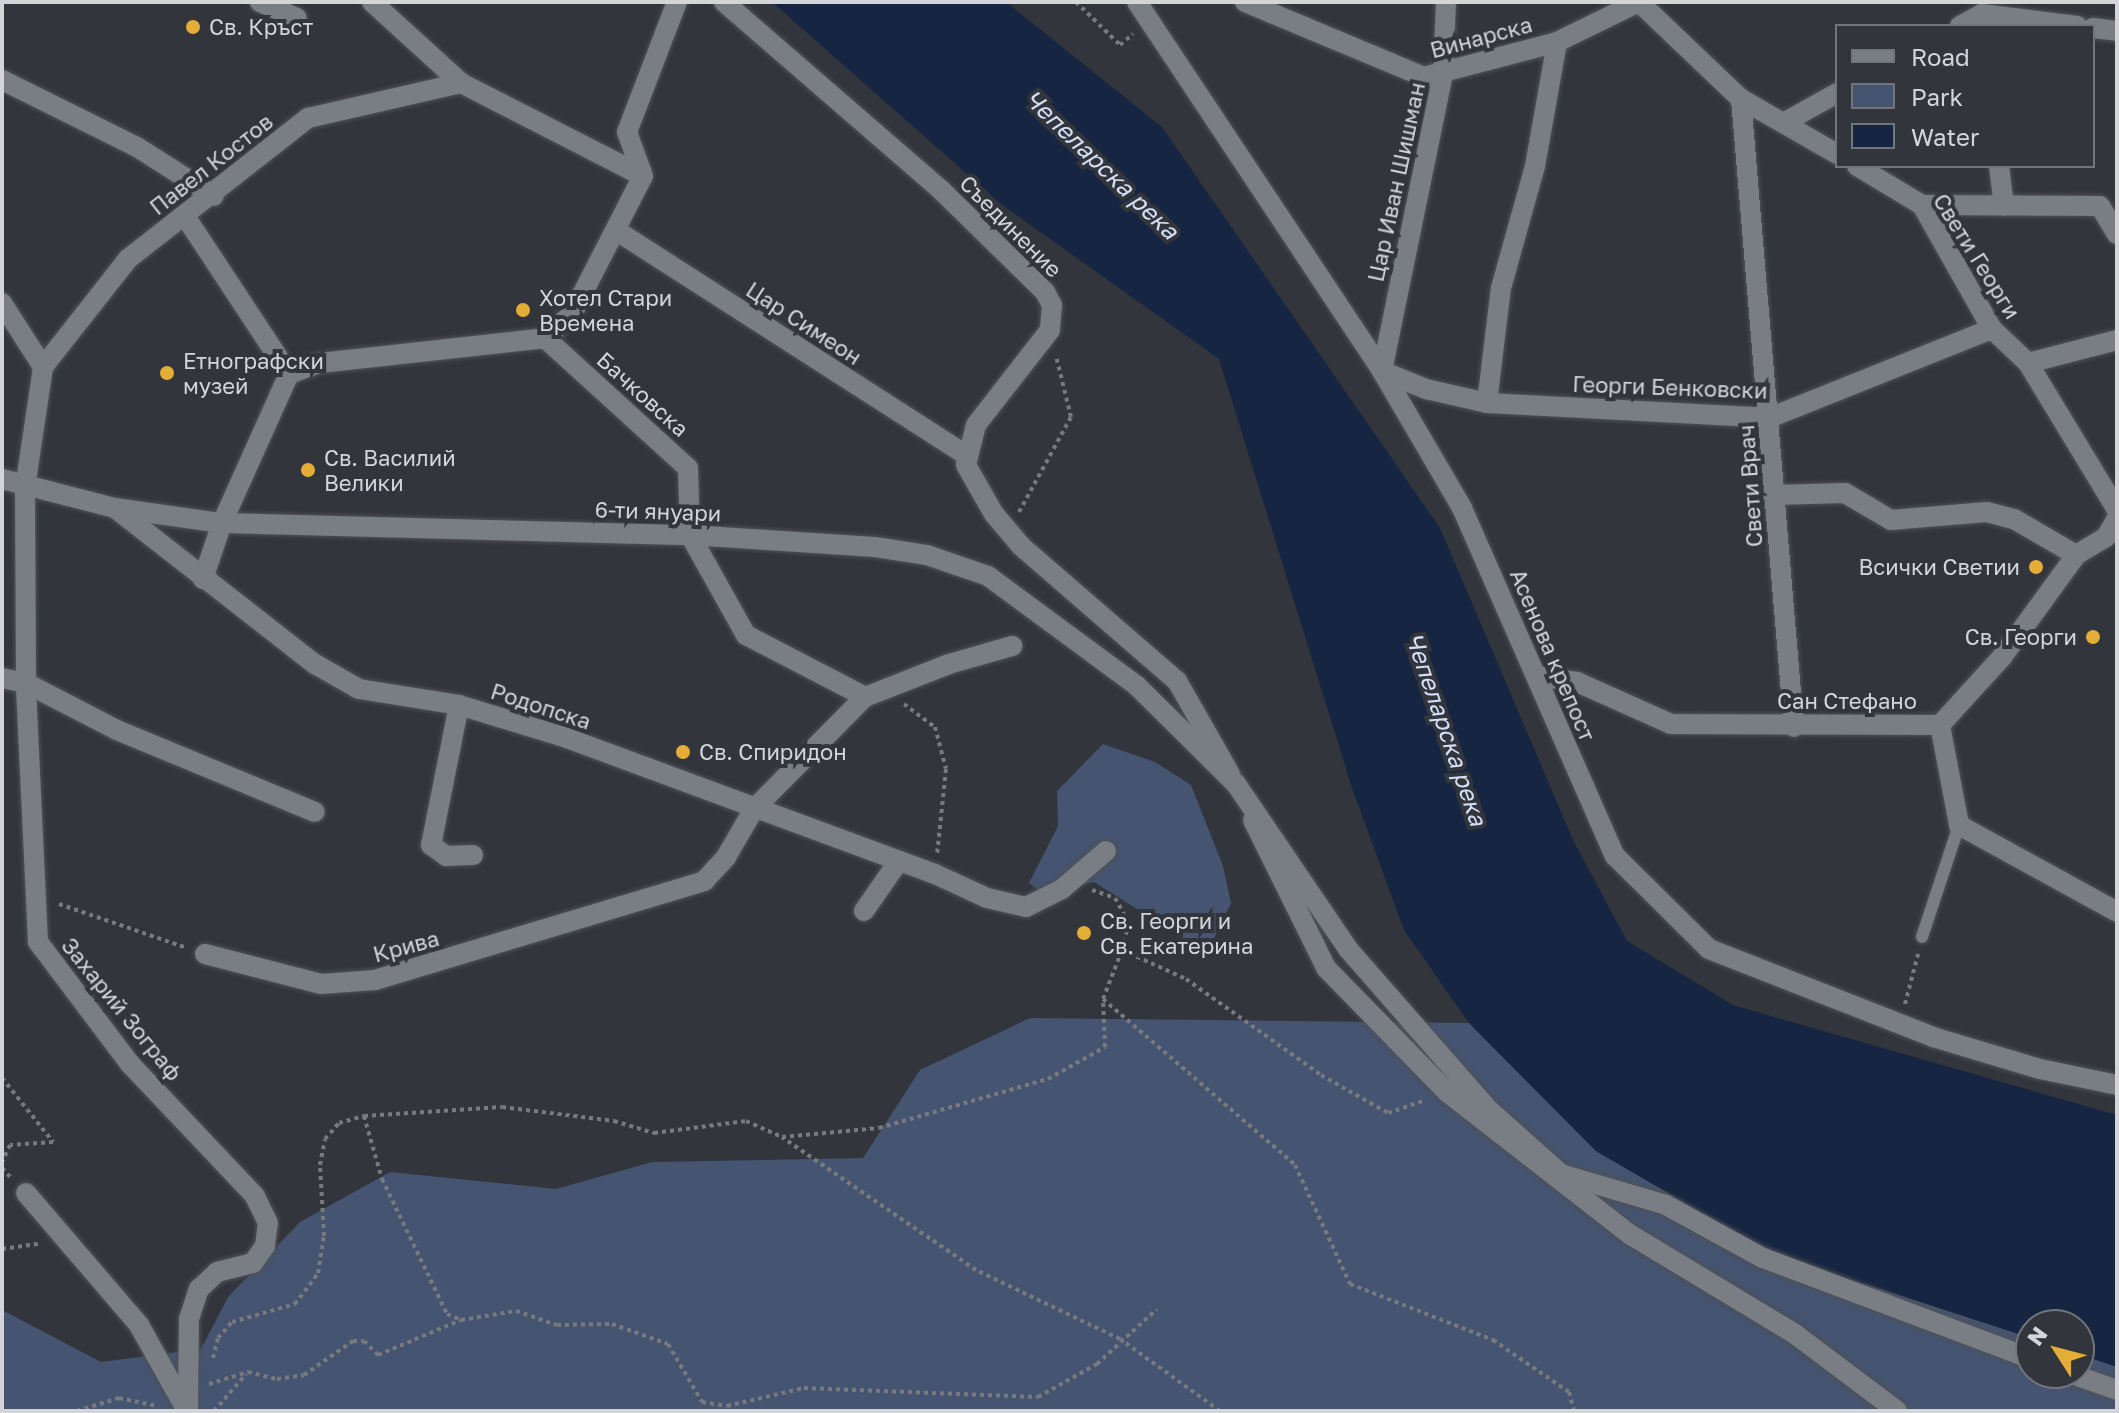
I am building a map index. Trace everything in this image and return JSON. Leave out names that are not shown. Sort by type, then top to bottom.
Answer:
[{"type":"street","points":[[260,2],[297,18]]},
{"type":"street","points":[[372,2],[461,83],[643,176]]},
{"type":"street","points":[[203,579],[222,523],[289,374],[320,363],[545,338],[572,314],[643,176],[627,132],[677,2]]},
{"type":"street","name":"Съединение","points":[[724,2],[940,189],[1045,292],[1052,305],[1050,330]]},
{"type":"street","name":"Асенова крепост","points":[[1137,2],[1382,371],[1462,508],[1615,856],[1709,949],[1900,1025],[2040,1069],[2117,1085]]},
{"type":"street","name":"Винарска","points":[[1245,2],[1424,77],[1557,42],[1639,2]]},
{"type":"street","name":"Цар Иван Шишман","points":[[1382,371],[1443,74],[1446,2]]},
{"type":"street","points":[[1639,2],[1741,99],[1835,153]]},
{"type":"street","points":[[1964,24],[1982,14],[2061,24]]},
{"type":"street","points":[[2095,28],[2117,31]]},
{"type":"street","points":[[1487,403],[1501,288],[1535,166],[1557,42]]},
{"type":"street","points":[[2,80],[137,147],[214,196]]},
{"type":"street","name":"Павел Костов","points":[[43,367],[128,259],[214,196],[308,118],[461,83]]},
{"type":"street","points":[[1785,122],[1835,94]]},
{"type":"street","name":"Свети Врач","points":[[1741,99],[1794,727]]},
{"type":"street","name":"Свети Георги","points":[[1860,168],[1922,205],[1992,329],[2028,363],[2117,510]]},
{"type":"street","points":[[1999,168],[2004,206]]},
{"type":"street","points":[[1922,205],[2100,206],[2117,234]]},
{"type":"street","points":[[185,216],[289,374]]},
{"type":"street","name":"Цар Симеон","points":[[617,231],[966,455]]},
{"type":"street","points":[[2,303],[43,367]]},
{"type":"street","name":"Георги Бенковски","points":[[1382,371],[1426,389],[1487,403],[1769,418],[1992,329]]},
{"type":"street","points":[[1050,330],[976,425],[966,455],[972,478],[1009,532],[1177,681],[1236,784],[1326,968],[1447,1092],[1631,1235],[1795,1334],[1897,1411]]},
{"type":"street","name":"Бачковска","points":[[545,338],[688,468],[690,535],[746,635],[874,693]]},
{"type":"street","points":[[2028,363],[2117,340]]},
{"type":"street","name":"Захарий Зограф","points":[[43,367],[25,488],[26,683],[38,942],[52,966],[130,1064],[255,1196],[268,1223],[265,1246],[253,1263],[217,1272],[199,1289],[189,1319],[187,1411]]},
{"type":"street","name":"6-ти януари","points":[[2,479],[25,488],[115,508],[222,523],[690,535],[875,547],[927,555],[988,576],[1137,686],[1236,784]]},
{"type":"street","points":[[1773,495],[1845,493],[1891,520],[1987,512],[2014,519],[2076,555]]},
{"type":"street","name":"Родопска","points":[[115,508],[315,664],[359,689],[459,705],[567,738],[935,874],[987,898],[1026,907],[1062,889],[1106,851]]},
{"type":"street","name":"Сан Стефано","points":[[1536,676],[1577,682],[1671,724],[1794,727],[1940,725],[2002,657],[2076,555],[2106,537],[2117,518]]},
{"type":"street","points":[[754,809],[874,693],[1012,646]]},
{"type":"street","points":[[2,678],[26,683],[117,730],[315,812]]},
{"type":"street","points":[[459,705],[431,845],[446,856],[473,855]]},
{"type":"street","points":[[1940,725],[1959,825],[2117,912]]},
{"type":"street","points":[[1236,784],[1348,949],[1488,1109],[1561,1174],[1666,1205],[1763,1258],[2015,1353]]},
{"type":"street","name":"Крива","points":[[205,954],[321,984],[375,980],[704,881],[726,857],[754,809]]},
{"type":"street","points":[[864,911],[898,862]]},
{"type":"street","points":[[26,1193],[139,1325],[187,1411]]},
{"type":"street","points":[[2095,1382],[2117,1390]]},
{"type":"lane","points":[[1922,937],[1959,825]]},
{"type":"path","points":[[1076,2],[1120,45],[1151,21]]},
{"type":"path","points":[[1009,532],[1071,417],[1050,330]]},
{"type":"path","points":[[874,693],[935,727],[946,769],[935,874]]},
{"type":"path","points":[[782,1137],[879,1128],[1048,1079],[1105,1047],[1103,999],[1129,923],[1115,898],[1090,889],[1062,889]]},
{"type":"path","points":[[34,896],[205,954]]},
{"type":"path","points":[[1900,1025],[1922,937]]},
{"type":"path","points":[[1122,950],[1186,979],[1321,1075],[1388,1113],[1447,1092]]},
{"type":"path","points":[[1103,999],[1295,1165],[1350,1284],[1493,1340],[1569,1392],[1574,1411]]},
{"type":"path","points":[[2,1078],[53,1142],[10,1145],[2,1162]]},
{"type":"path","points":[[211,1364],[218,1338],[232,1322],[295,1304],[318,1273],[324,1236],[320,1165],[325,1139],[339,1123],[364,1116],[502,1107],[614,1121],[654,1133],[746,1121],[782,1137],[976,1270],[1120,1339],[1220,1411]]},
{"type":"path","points":[[364,1116],[382,1179],[447,1314],[461,1320]]},
{"type":"path","points":[[2,1249],[67,1240]]},
{"type":"path","points":[[206,1377],[201,1390],[213,1380],[248,1372],[277,1379],[304,1375],[353,1341],[364,1341],[378,1355],[461,1320],[516,1311],[557,1325],[612,1324],[668,1344],[702,1402],[728,1409],[804,1388],[1038,1397],[1097,1364],[1120,1339],[1157,1309]]},
{"type":"path","points":[[214,1411],[248,1372]]},
{"type":"path","points":[[77,1411],[119,1398],[164,1408]]},
{"type":"green space","points":[[1103,744],[1155,762],[1191,785],[1223,866],[1231,903],[1207,953],[1094,882],[1042,893],[1029,883],[1058,826],[1057,791]]},
{"type":"green space","points":[[1030,1018],[1469,1023],[1596,1151],[1773,1254],[2015,1333],[2015,1389],[2095,1389],[2095,1359],[2117,1367],[2117,1411],[2,1411],[2,1310],[101,1362],[201,1349],[228,1297],[300,1222],[390,1172],[556,1189],[652,1162],[863,1158],[920,1070]]},
{"type":"water","name":"Чепеларска река","points":[[772,2],[1006,2],[1162,127],[1440,528],[1573,840],[1627,941],[1733,1005],[2117,1115],[2117,1367],[2095,1359],[2095,1309],[2015,1309],[2015,1333],[1773,1254],[1596,1151],[1469,1023],[1404,930],[1352,788],[1219,359],[1001,204]]},
{"type":"place","name":"Св. Кръст","points":[[193,27]]},
{"type":"place","name":"Хотел Стари Времена","points":[[523,310]]},
{"type":"place","name":"Етнографски музей","points":[[167,373]]},
{"type":"place","name":"Св. Василий Велики","points":[[308,470]]},
{"type":"place","name":"Всички Светии","points":[[2036,567]]},
{"type":"place","name":"Св. Георги","points":[[2093,637]]},
{"type":"place","name":"Св. Спиридон","points":[[683,752]]},
{"type":"place","name":"Св. Георги и Св. Екатерина","points":[[1084,933]]}]
